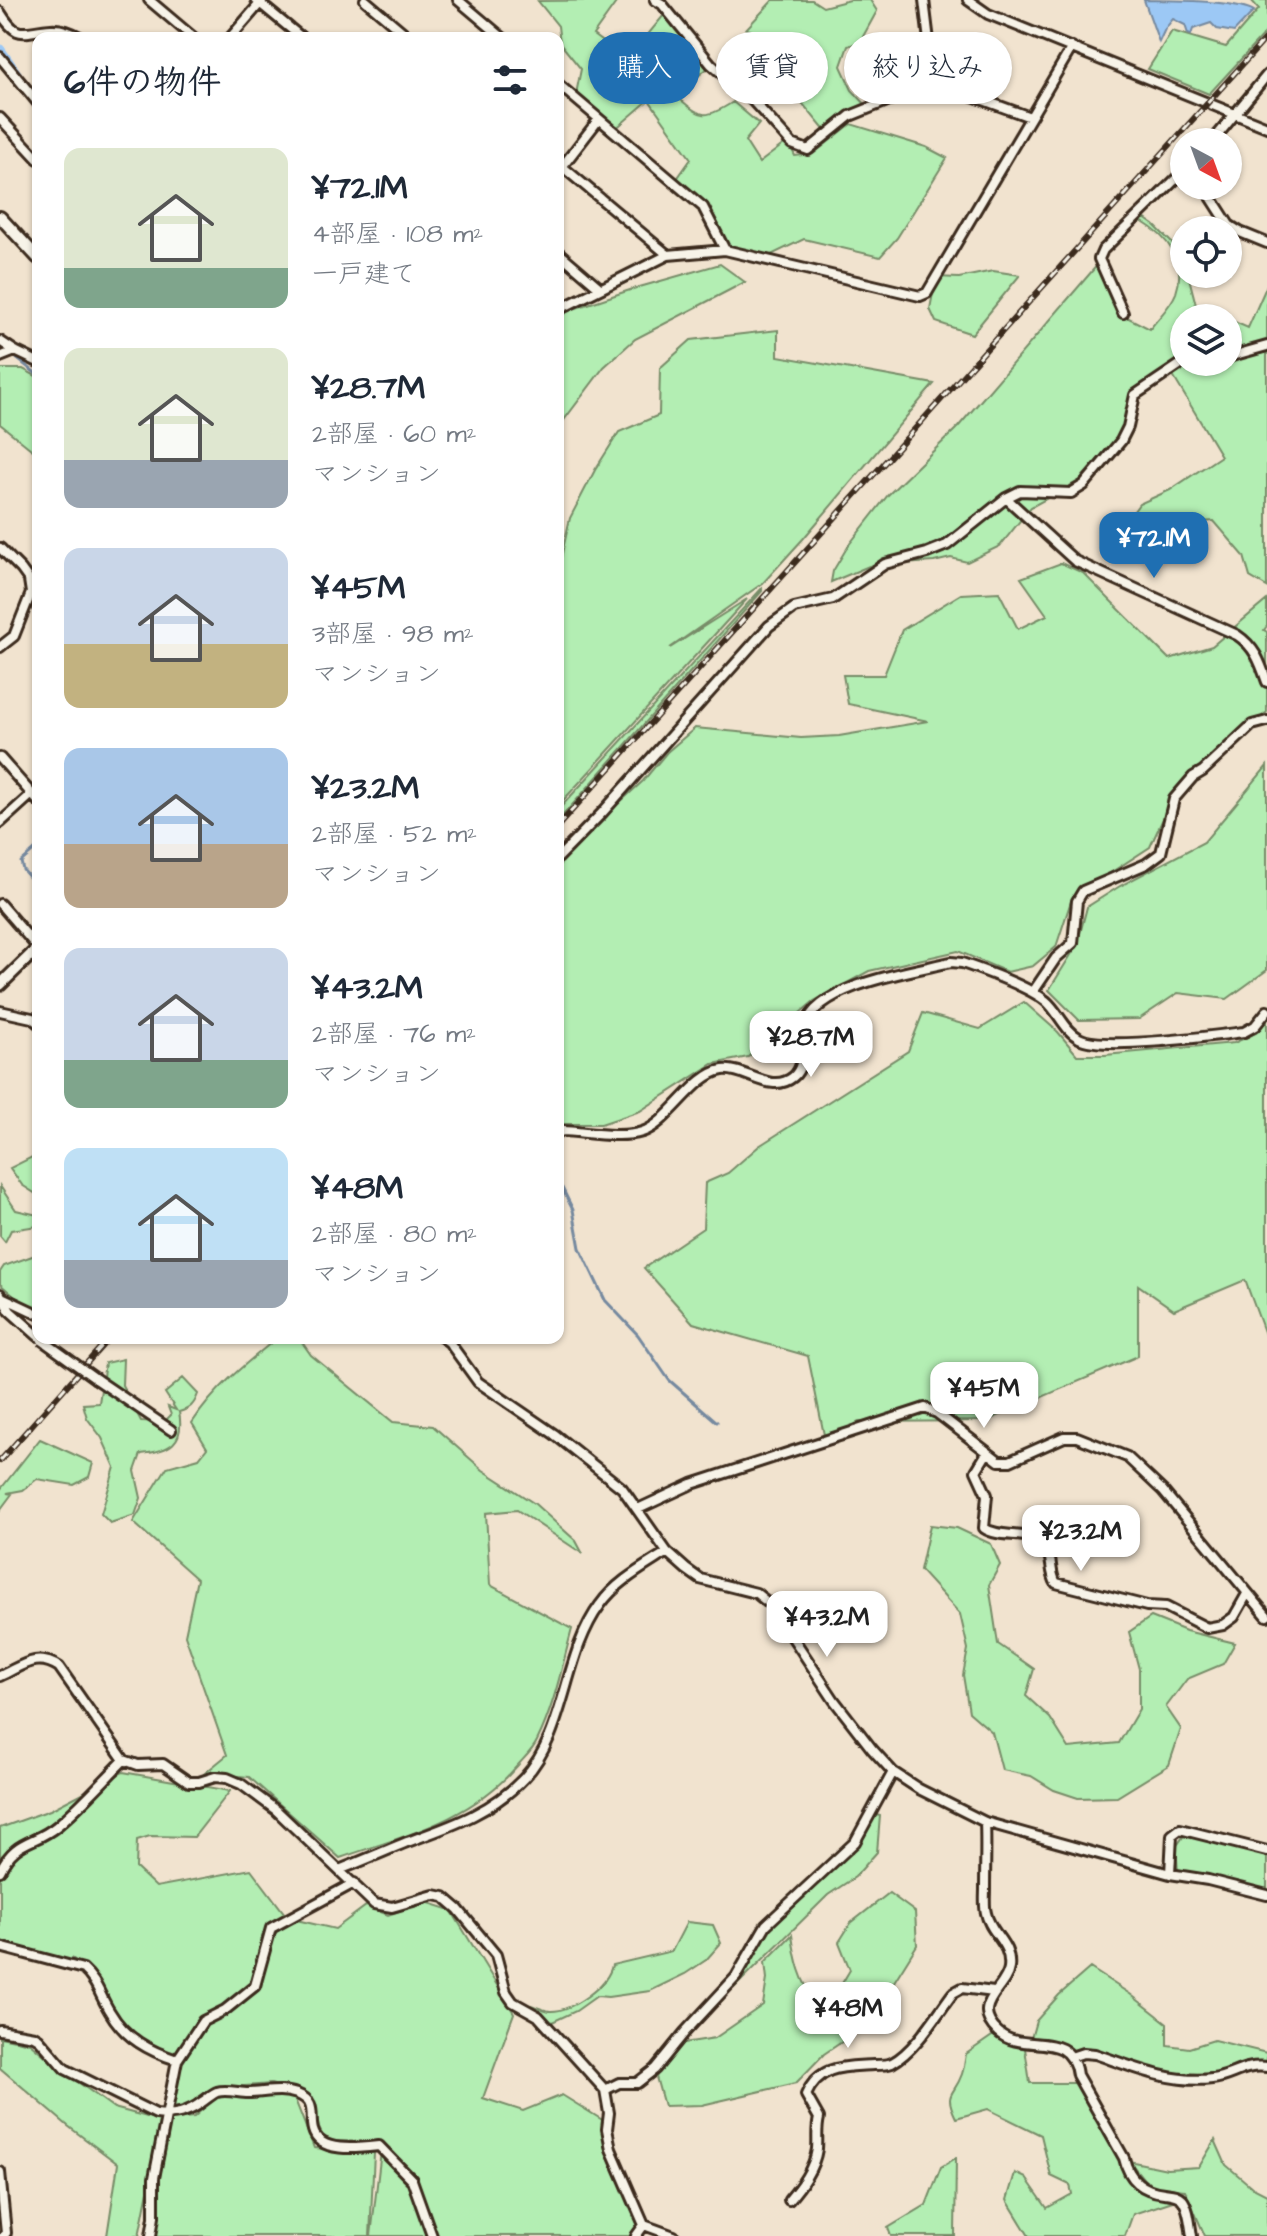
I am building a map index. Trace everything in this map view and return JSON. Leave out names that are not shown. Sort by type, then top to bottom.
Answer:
[{"type":"street","points":[[149,0],[187,32]]},
{"type":"street","points":[[365,0],[403,32]]},
{"type":"street","points":[[458,0],[496,32]]},
{"type":"street","points":[[655,0],[662,4],[711,64],[753,101],[792,144],[808,150],[850,116],[880,104]]},
{"type":"street","points":[[924,0],[928,32]]},
{"type":"street","points":[[968,0],[988,14],[1267,127]]},
{"type":"street","points":[[235,32],[259,1],[295,32]]},
{"type":"street","points":[[0,12],[8,26],[17,32],[32,33]]},
{"type":"street","points":[[38,32],[52,28],[72,32]]},
{"type":"street","points":[[564,307],[668,255],[725,250],[920,296],[927,293],[1072,47]]},
{"type":"street","points":[[0,57],[32,96]]},
{"type":"street","points":[[1224,128],[1267,75]]},
{"type":"street","points":[[564,89],[703,207],[725,250]]},
{"type":"street","points":[[994,104],[1030,117]]},
{"type":"street","points":[[0,118],[32,153]]},
{"type":"street","points":[[564,161],[599,119]]},
{"type":"street","points":[[564,171],[668,255]]},
{"type":"street","points":[[1123,313],[1099,259],[1103,250],[1170,185]]},
{"type":"street","points":[[1213,200],[1229,225],[1267,243]]},
{"type":"street","points":[[0,217],[32,252]]},
{"type":"street","points":[[564,257],[600,288]]},
{"type":"street","points":[[0,341],[32,359]]},
{"type":"street","points":[[1242,353],[1267,346]]},
{"type":"street","points":[[0,357],[15,351]]},
{"type":"street","points":[[564,852],[769,626],[794,608],[833,599],[885,564],[947,545],[1006,498],[1020,491],[1071,493],[1084,485],[1121,441],[1128,427],[1135,395],[1170,371]]},
{"type":"street","points":[[1006,498],[1075,561],[1237,635],[1248,643],[1258,657],[1267,682]]},
{"type":"street","points":[[0,548],[29,580],[31,593],[14,636],[0,647]]},
{"type":"street","points":[[1033,992],[1056,958],[1073,943],[1077,901],[1083,891],[1146,864],[1161,853],[1174,799],[1193,777],[1252,725],[1267,721]]},
{"type":"street","points":[[0,758],[32,794]]},
{"type":"street","points":[[0,823],[32,799]]},
{"type":"street","points":[[0,904],[32,941]]},
{"type":"street","points":[[0,985],[32,954]]},
{"type":"street","points":[[564,1131],[642,1132],[657,1124],[705,1079],[721,1070],[737,1071],[763,1082],[793,1078],[801,1065],[809,1016],[819,1005],[866,982],[951,962],[962,963],[1033,992],[1048,1003],[1071,1032],[1091,1042],[1161,1041],[1244,1032],[1255,1026],[1267,1011]]},
{"type":"street","points":[[0,1011],[32,1018]]},
{"type":"street","points":[[2,1296],[32,1311]]},
{"type":"street","points":[[2,1296],[10,1311],[32,1331]]},
{"type":"street","points":[[48,1344],[171,1430]]},
{"type":"street","points":[[450,1344],[478,1382],[554,1434],[622,1488],[667,1552],[700,1579],[756,1593],[772,1606],[834,1700],[893,1772],[919,1789],[985,1822],[1170,1874],[1267,1895]]},
{"type":"street","points":[[638,1509],[692,1484],[925,1408],[937,1413],[999,1461],[1010,1461],[1064,1437],[1077,1437],[1127,1457],[1163,1491],[1267,1616]]},
{"type":"street","points":[[987,1453],[976,1471],[987,1495],[984,1528],[999,1535],[1033,1538],[1043,1544],[1048,1551],[1056,1583],[1147,1606],[1166,1607],[1207,1628],[1223,1625],[1234,1617],[1247,1594]]},
{"type":"street","points":[[339,1870],[471,1818],[494,1804],[525,1777],[545,1747],[584,1632],[600,1604],[620,1584],[667,1552]]},
{"type":"street","points":[[0,1676],[37,1659],[48,1660],[59,1667],[124,1760],[138,1765],[163,1764],[189,1782],[215,1777],[241,1784],[276,1810],[374,1904],[392,1907],[434,1895],[444,1897],[458,1909],[496,1955],[506,1992],[513,2002],[538,2016],[605,2090],[611,2149],[644,2225],[674,2236]]},
{"type":"street","points":[[0,1871],[6,1859],[20,1845],[55,1828],[124,1760]]},
{"type":"street","points":[[605,2090],[619,2083],[637,2083],[655,2069],[736,1977],[766,1925],[855,1842],[893,1772]]},
{"type":"street","points":[[985,1822],[986,1914],[1003,1941],[1010,1966],[1007,1978],[994,1992],[987,2008],[990,2020],[998,2032],[1011,2040],[1051,2045],[1063,2049],[1071,2057],[1077,2075],[1124,2158],[1127,2170],[1148,2191],[1176,2195],[1184,2201],[1192,2236]]},
{"type":"street","points":[[1170,1874],[1172,1835],[1180,1829],[1267,1851]]},
{"type":"street","points":[[151,2236],[154,2178],[177,2060],[203,2021],[240,1999],[255,1986],[271,1928],[354,1883]]},
{"type":"street","points":[[0,1947],[83,1969],[91,1976],[110,2013],[139,2045],[177,2060]]},
{"type":"street","points":[[789,2200],[808,2175],[817,2151],[819,2118],[806,2095],[810,2086],[836,2067],[890,2064],[911,2048],[953,1993],[962,1988],[994,1992]]},
{"type":"street","points":[[0,2030],[34,2036],[65,2069],[156,2114],[190,2111],[218,2091],[251,2093],[270,2090],[298,2094],[309,2103],[313,2113],[312,2129],[318,2139],[332,2147],[351,2149],[379,2146],[388,2153],[412,2180],[432,2236]]},
{"type":"street","points":[[1071,2057],[1083,2053],[1095,2054],[1175,2079],[1207,2080],[1244,2068],[1267,2067]]},
{"type":"street","points":[[0,2172],[6,2233],[3,2236]]},
{"type":"street","points":[[636,2236],[644,2225]]},
{"type":"green space","points":[[618,0],[595,32],[588,32],[588,104],[644,104],[613,131],[575,99],[581,69],[564,48],[564,32],[559,32],[558,26],[538,1]]},
{"type":"green space","points":[[773,0],[812,0],[823,7],[850,0],[870,0],[877,11],[865,32],[844,32],[841,66],[844,73],[844,104],[865,104],[869,108],[826,132],[803,104],[828,104],[828,32],[756,32],[746,29]]},
{"type":"green space","points":[[1251,0],[1267,0],[1267,31],[1209,94],[1148,69],[1172,31],[1226,47],[1259,9]]},
{"type":"green space","points":[[668,10],[679,32],[650,32]]},
{"type":"green space","points":[[700,59],[708,68],[700,75]]},
{"type":"green space","points":[[652,104],[686,104],[697,112],[708,114],[735,104],[759,124],[745,141],[759,163],[788,141],[795,156],[813,154],[851,124],[926,147],[947,158],[897,238],[880,257],[804,239],[765,258],[725,250],[708,205],[674,183],[691,159]]},
{"type":"green space","points":[[1144,218],[1154,225],[1170,241],[1170,246],[1159,234],[1141,221]]},
{"type":"green space","points":[[1099,263],[1117,312],[1150,329],[1170,304],[1170,376],[1173,376],[1135,395],[1119,435],[1079,481],[1031,507],[1000,546],[967,562],[951,558],[869,566],[831,582],[833,571],[848,546],[888,495],[958,427]]},
{"type":"green space","points":[[720,264],[745,282],[635,339],[604,367],[564,420],[564,312]]},
{"type":"green space","points":[[993,271],[1020,275],[972,334],[936,322],[930,309],[936,277],[959,278]]},
{"type":"green space","points":[[1267,285],[1267,342],[1242,350],[1242,325],[1248,328]]},
{"type":"green space","points":[[1177,288],[1192,288],[1196,304],[1170,304]]},
{"type":"green space","points":[[778,330],[778,356],[934,384],[763,583],[670,648],[747,599],[564,799],[564,544],[570,518],[619,432],[659,415],[660,368],[691,340]]},
{"type":"green space","points":[[1242,351],[1267,353],[1267,587],[1250,577],[1244,556],[1214,521],[1121,529],[1139,504],[1170,490],[1221,456],[1173,376],[1242,376]]},
{"type":"green space","points":[[0,369],[23,369],[32,374],[32,450],[0,424]]},
{"type":"green space","points":[[1061,563],[1083,573],[1169,659],[1212,646],[1267,600],[1267,626],[1264,630],[1267,632],[1267,712],[1177,788],[1150,847],[1072,898],[1056,947],[1033,966],[1007,972],[958,951],[869,971],[814,1001],[748,1057],[713,1064],[640,1111],[601,1124],[564,1124],[564,853],[695,728],[801,738],[839,736],[928,721],[848,704],[843,675],[884,675],[902,630],[961,594],[999,592],[1018,629],[1047,615],[1021,578]]},
{"type":"green space","points":[[762,588],[564,814],[564,803]]},
{"type":"green space","points":[[1267,766],[1267,970],[1227,999],[1178,993],[1139,1019],[1079,1020],[1049,990],[1077,945],[1087,907],[1204,842]]},
{"type":"green space","points":[[1024,1002],[1058,1032],[1077,1055],[1234,1043],[1256,1033],[1267,1020],[1267,1340],[1245,1280],[1174,1310],[1138,1285],[1138,1356],[986,1421],[859,1422],[825,1440],[808,1356],[693,1323],[644,1268],[703,1228],[705,1183],[728,1173],[759,1146],[908,1051],[923,1013],[980,1029]]},
{"type":"green space","points":[[32,1157],[32,1191],[22,1185],[10,1168]]},
{"type":"green space","points":[[0,1186],[16,1210],[32,1214],[32,1227],[11,1230],[5,1242],[0,1236]]},
{"type":"green space","points":[[32,1256],[32,1307],[0,1284],[0,1272],[4,1266]]},
{"type":"green space","points":[[270,1344],[303,1344],[311,1355],[393,1422],[433,1426],[483,1470],[535,1504],[576,1541],[583,1554],[517,1510],[486,1513],[490,1585],[572,1629],[543,1728],[528,1754],[479,1800],[436,1824],[340,1858],[249,1777],[205,1773],[227,1755],[185,1635],[197,1579],[133,1522],[167,1467],[199,1458],[207,1448],[192,1423],[231,1377]]},
{"type":"green space","points":[[123,1359],[122,1385],[141,1421],[164,1422],[171,1415],[168,1407],[176,1410],[165,1393],[183,1378],[198,1394],[191,1406],[179,1412],[180,1431],[173,1444],[160,1451],[141,1454],[135,1471],[141,1498],[135,1515],[110,1523],[101,1514],[115,1467],[102,1438],[87,1418],[83,1404],[99,1403],[105,1363]]},
{"type":"green space","points":[[40,1439],[93,1463],[89,1477],[74,1485],[37,1479],[23,1490],[7,1493],[12,1494],[0,1510],[0,1490]]},
{"type":"green space","points":[[930,1525],[957,1528],[991,1544],[1000,1565],[989,1585],[998,1644],[1034,1669],[1026,1696],[1050,1718],[1069,1748],[1119,1743],[1139,1709],[1139,1669],[1129,1632],[1151,1617],[1186,1631],[1235,1643],[1223,1664],[1187,1679],[1166,1707],[1181,1729],[1169,1765],[1117,1797],[1078,1798],[1054,1790],[1031,1776],[1002,1770],[992,1732],[969,1712],[963,1675],[968,1649],[960,1614],[920,1570]]},
{"type":"green space","points":[[123,1772],[230,1791],[194,1837],[150,1836],[137,1840],[136,1868],[156,1887],[251,1869],[288,1918],[335,1929],[366,1906],[388,1915],[426,1902],[451,1910],[514,2013],[483,2098],[523,2111],[562,2095],[604,2121],[604,2147],[641,2226],[632,2236],[371,2236],[382,2142],[325,2141],[313,2097],[271,2084],[217,2088],[189,2109],[173,2109],[176,2060],[128,2034],[84,1967],[72,1958],[83,1969],[0,1947],[0,1828],[50,1810]]},
{"type":"green space","points":[[876,1815],[880,1816],[877,1852],[855,1877],[828,1895],[732,1987],[773,1925],[850,1854]]},
{"type":"green space","points":[[1185,1834],[1267,1856],[1267,1892],[1178,1872],[1176,1847]]},
{"type":"green space","points":[[889,1893],[915,1912],[917,1945],[867,2025],[824,2054],[796,2083],[702,2105],[664,2106],[656,2077],[678,2044],[715,2038],[763,2005],[767,1979],[765,1962],[792,1935],[806,1986],[816,2001],[831,2002],[850,1970],[839,1942],[851,1923]]},
{"type":"green space","points":[[687,1922],[713,1925],[721,1943],[706,1960],[685,1974],[650,1991],[597,1996],[576,2011],[550,2023],[531,2005],[550,2011],[578,2002],[604,1981],[612,1965],[672,1951]]},
{"type":"green space","points":[[1090,1968],[1167,2023],[1167,2045],[1189,2048],[1214,2040],[1267,2053],[1267,2063],[1198,2076],[1145,2070],[1030,2042],[1036,2021],[1059,1995]]},
{"type":"green space","points":[[998,2032],[1025,2048],[1030,2083],[1081,2083],[1139,2189],[1173,2201],[1133,2214],[1125,2236],[1029,2236],[1007,2200],[1015,2173],[1026,2178],[1047,2208],[1072,2194],[1070,2185],[1051,2176],[1041,2135],[988,2109],[956,2118],[950,2103],[951,2094],[962,2074],[966,2054]]},
{"type":"green space","points":[[0,2037],[30,2043],[114,2108],[162,2121],[139,2236],[107,2236],[118,2164],[0,2068]]},
{"type":"green space","points":[[218,2095],[294,2097],[314,2148],[374,2153],[370,2236],[154,2236],[160,2176],[171,2119],[194,2117]]},
{"type":"green space","points":[[1215,2140],[1226,2165],[1253,2188],[1267,2195],[1267,2236],[1205,2236],[1185,2190],[1150,2187],[1129,2161],[1167,2169],[1199,2167]]},
{"type":"green space","points":[[956,2158],[955,2236],[891,2236],[888,2228],[926,2205],[941,2167]]},
{"type":"water","points":[[1144,0],[1218,3],[1254,11],[1234,32],[1217,29],[1211,23],[1193,29],[1191,35],[1185,25],[1173,19],[1159,42]]},
{"type":"waterway","points":[[0,50],[17,75]]},
{"type":"waterway","points":[[15,357],[32,370]]},
{"type":"waterway","points":[[32,852],[21,862],[23,870],[32,880]]},
{"type":"waterway","points":[[564,1192],[573,1210],[580,1248],[605,1300],[638,1335],[669,1380],[717,1422]]},
{"type":"railway","points":[[564,819],[1267,37]]},
{"type":"railway","points":[[0,1461],[104,1344]]}]
